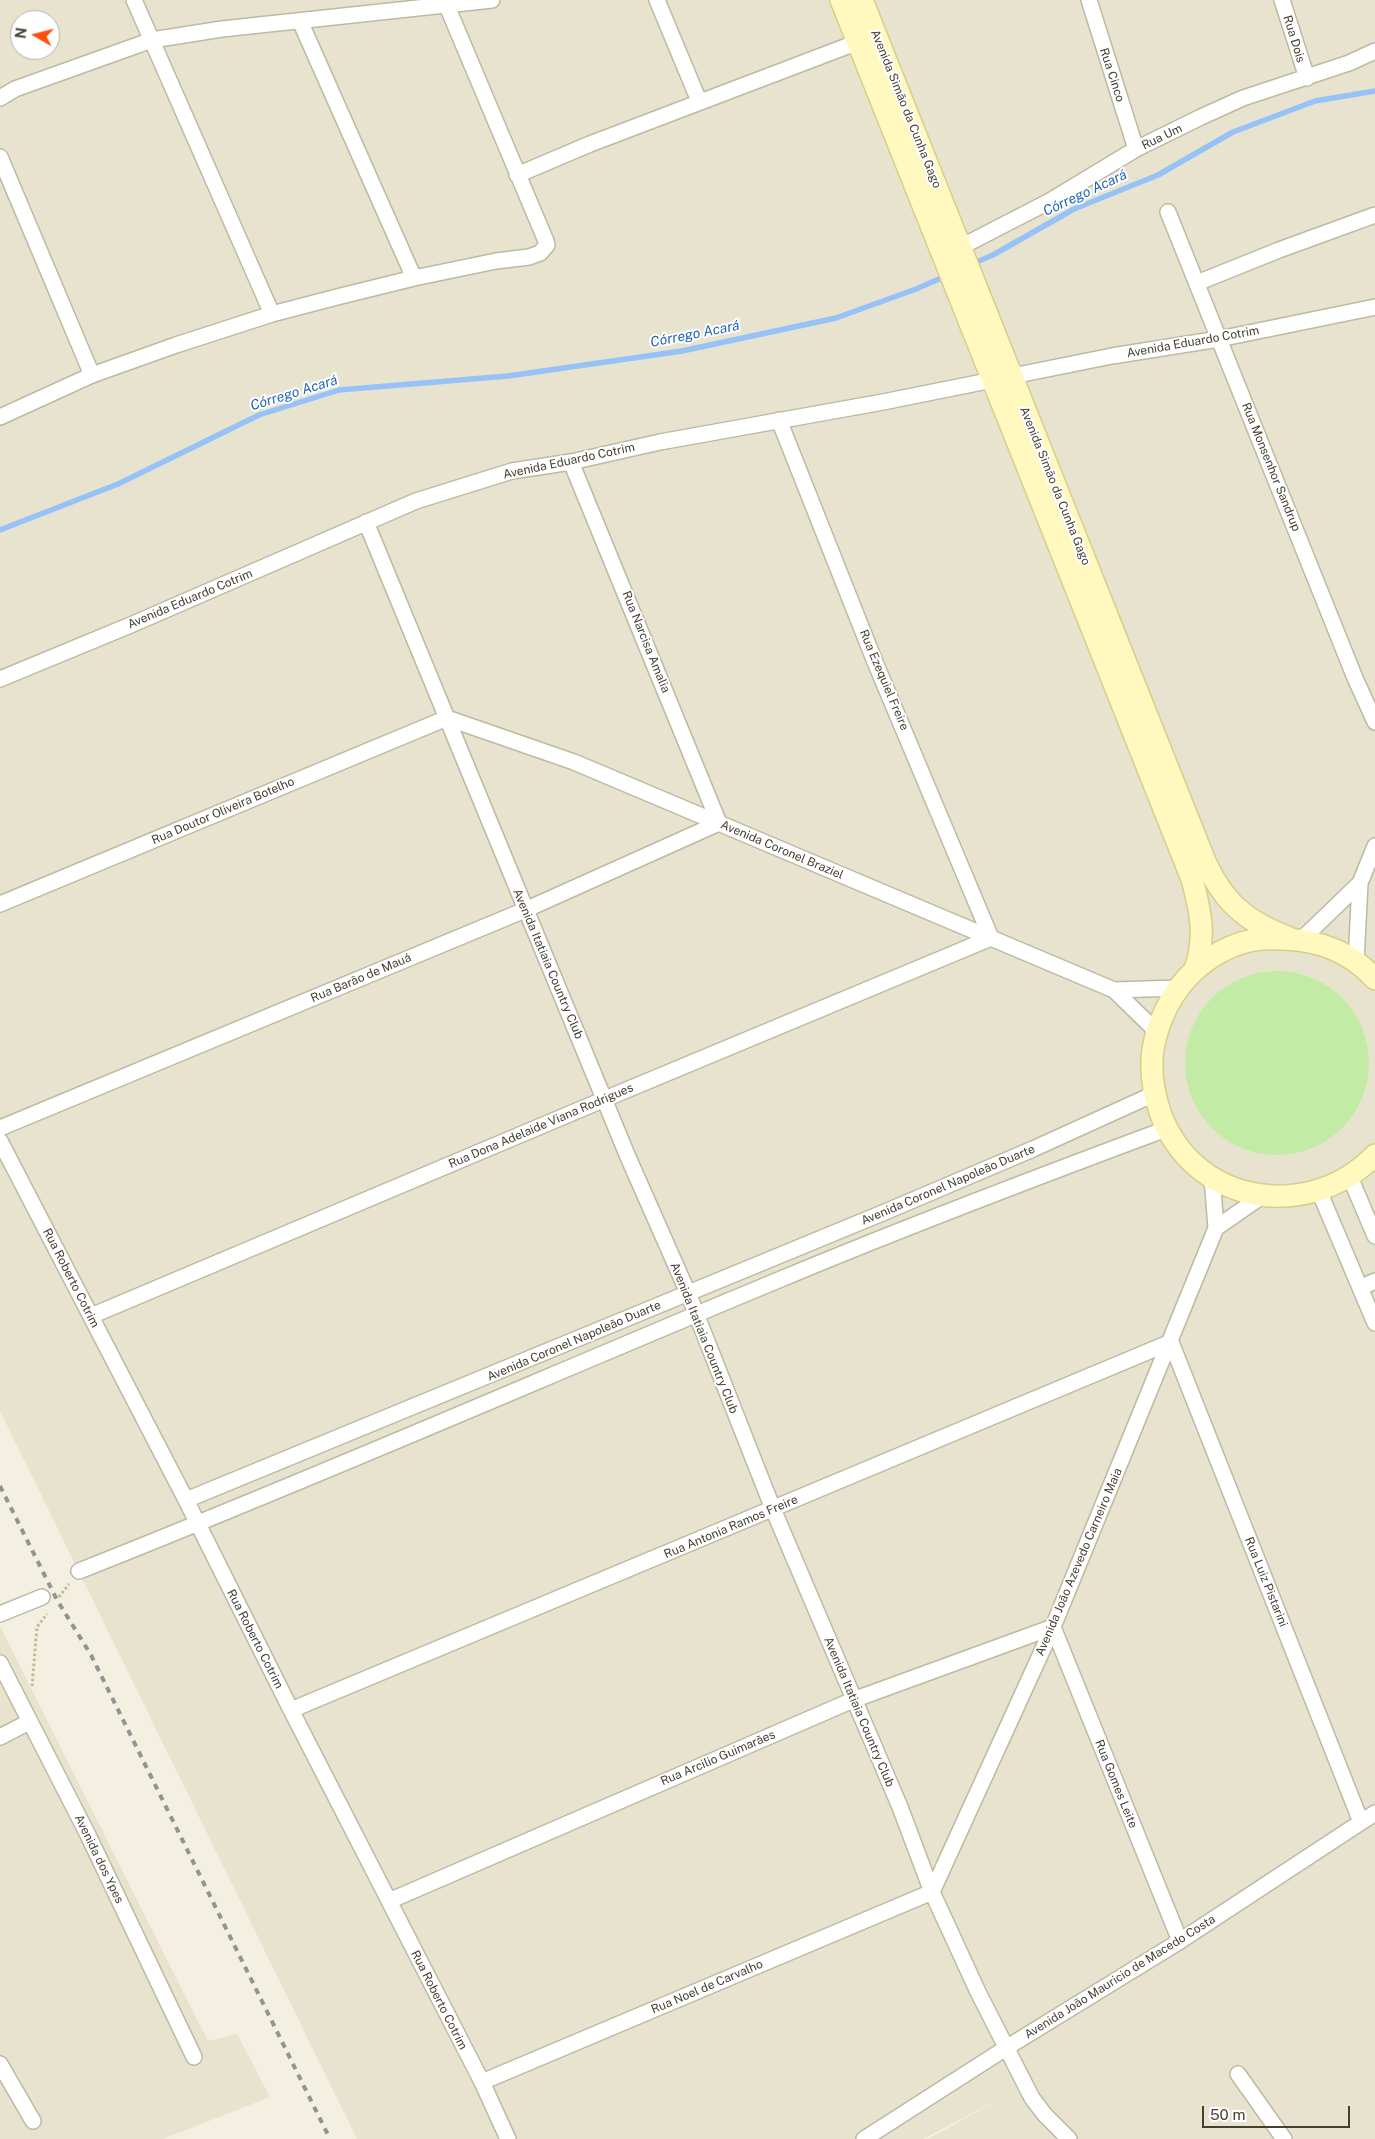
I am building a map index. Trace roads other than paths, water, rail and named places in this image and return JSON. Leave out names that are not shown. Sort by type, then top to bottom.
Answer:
[{"type":"street","points":[[134,0],[272,314]]},
{"type":"street","points":[[0,98],[15,89],[152,40],[222,29],[492,0]]},
{"type":"street","points":[[657,0],[699,101]]},
{"type":"street","name":"Avenida Simão da Cunha Gago","points":[[842,0],[858,42],[953,255],[1200,875],[1202,935],[1201,951],[1195,970]]},
{"type":"street","name":"Avenida Simão da Cunha Gago","points":[[862,0],[953,255]]},
{"type":"street","name":"Rua Cinco","points":[[1089,0],[1136,149]]},
{"type":"street","name":"Rua Dois","points":[[1282,0],[1307,78]]},
{"type":"street","points":[[0,417],[92,375],[176,344],[272,314],[414,278],[496,261],[529,257],[544,250],[547,245],[546,241],[447,6]]},
{"type":"street","points":[[300,21],[414,278]]},
{"type":"street","points":[[517,175],[699,101],[858,42]]},
{"type":"street","name":"Rua Um","points":[[953,255],[1050,201],[1136,149],[1243,98],[1307,78],[1375,51]]},
{"type":"street","points":[[0,158],[92,375]]},
{"type":"street","name":"Rua Monsenhor Sandrup","points":[[1168,212],[1355,678],[1375,722]]},
{"type":"street","points":[[1197,283],[1279,250],[1375,215]]},
{"type":"street","name":"Avenida Eduardo Cotrim","points":[[0,679],[254,572],[416,501],[512,471],[571,462],[660,442],[1375,308]]},
{"type":"street","name":"Rua Ezequiel Freire","points":[[779,420],[875,662],[991,938]]},
{"type":"street","name":"Rua Narcisa Amalia","points":[[571,462],[719,823]]},
{"type":"street","name":"Avenida Itatiaia Country Club","points":[[366,522],[525,910],[660,1232],[688,1293],[773,1509],[900,1807],[932,1892],[1006,2048],[1032,2098],[1045,2115],[1069,2139]]},
{"type":"street","name":"Avenida Coronel Braziel","points":[[447,718],[574,762],[1114,990],[1156,1031]]},
{"type":"street","name":"Rua Doutor Oliveira Botelho","points":[[0,904],[447,718]]},
{"type":"street","name":"Rua Barão de Mauá","points":[[0,1128],[525,910],[719,823]]},
{"type":"street","points":[[1356,962],[1360,883],[1375,846]]},
{"type":"street","name":"Avenida Simão da Cunha Gago","points":[[1200,875],[1218,889],[1234,906],[1260,925],[1296,938]]},
{"type":"street","points":[[1296,938],[1360,883]]},
{"type":"street","name":"Rua Dona Adelaide Viana Rodrigues","points":[[91,1316],[991,938]]},
{"type":"street","points":[[1375,979],[1356,962],[1330,947],[1296,938],[1258,939],[1228,949],[1211,957],[1178,988],[1165,1008],[1156,1031],[1151,1063],[1154,1094],[1166,1129],[1186,1156],[1212,1178],[1236,1190],[1262,1196],[1291,1197],[1319,1192],[1350,1177],[1375,1156]]},
{"type":"street","name":"Avenida Coronel Braziel","points":[[1114,990],[1178,988]]},
{"type":"street","name":"Avenida Coronel Napoleão Duarte","points":[[186,1500],[611,1327],[688,1293],[938,1190],[1154,1094]]},
{"type":"street","name":"Avenida Coronel Napoleão Duarte","points":[[79,1571],[197,1525],[780,1279],[921,1222],[1166,1129]]},
{"type":"street","name":"Rua Roberto Cotrim","points":[[0,1141],[186,1500],[291,1710],[482,2082],[508,2139]]},
{"type":"street","points":[[1350,1177],[1375,1236]]},
{"type":"street","name":"Avenida João Azevedo Carneiro Maia","points":[[932,1892],[1053,1627],[1216,1228],[1212,1178]]},
{"type":"street","points":[[1319,1192],[1375,1323]]},
{"type":"street","points":[[1216,1228],[1262,1196]]},
{"type":"street","points":[[1360,1288],[1375,1281]]},
{"type":"street","name":"Rua Antonia Ramos Freire","points":[[291,1710],[1171,1342]]},
{"type":"street","name":"Rua Luiz Pistarini","points":[[1171,1342],[1361,1822]]},
{"type":"street","points":[[0,1614],[50,1601]]},
{"type":"street","name":"Rua Arcilio Guimarães","points":[[389,1901],[853,1700],[1053,1627]]},
{"type":"street","name":"Rua Gomes Leite","points":[[1053,1627],[1180,1941]]},
{"type":"street","name":"Avenida dos Ypes","points":[[0,1663],[88,1835],[194,2057]]},
{"type":"street","points":[[0,1737],[29,1722]]},
{"type":"street","name":"Avenida João Mauricio de Macedo Costa","points":[[864,2139],[1006,2048],[1180,1941],[1375,1813]]},
{"type":"street","name":"Rua Noel de Carvalho","points":[[482,2082],[932,1892]]},
{"type":"street","points":[[0,2064],[33,2122]]},
{"type":"street","points":[[1238,2074],[1284,2139]]},
{"type":"waterway","name":"Córrego Acará","points":[[972,264],[993,255],[1074,209],[1158,175],[1233,132],[1315,101],[1375,91]]},
{"type":"waterway","name":"Córrego Acará","points":[[0,530],[118,484],[259,415],[339,390],[508,376],[682,351],[836,318],[946,276]]},
{"type":"railway","points":[[0,1486],[57,1600],[91,1655],[330,2139]]}]
